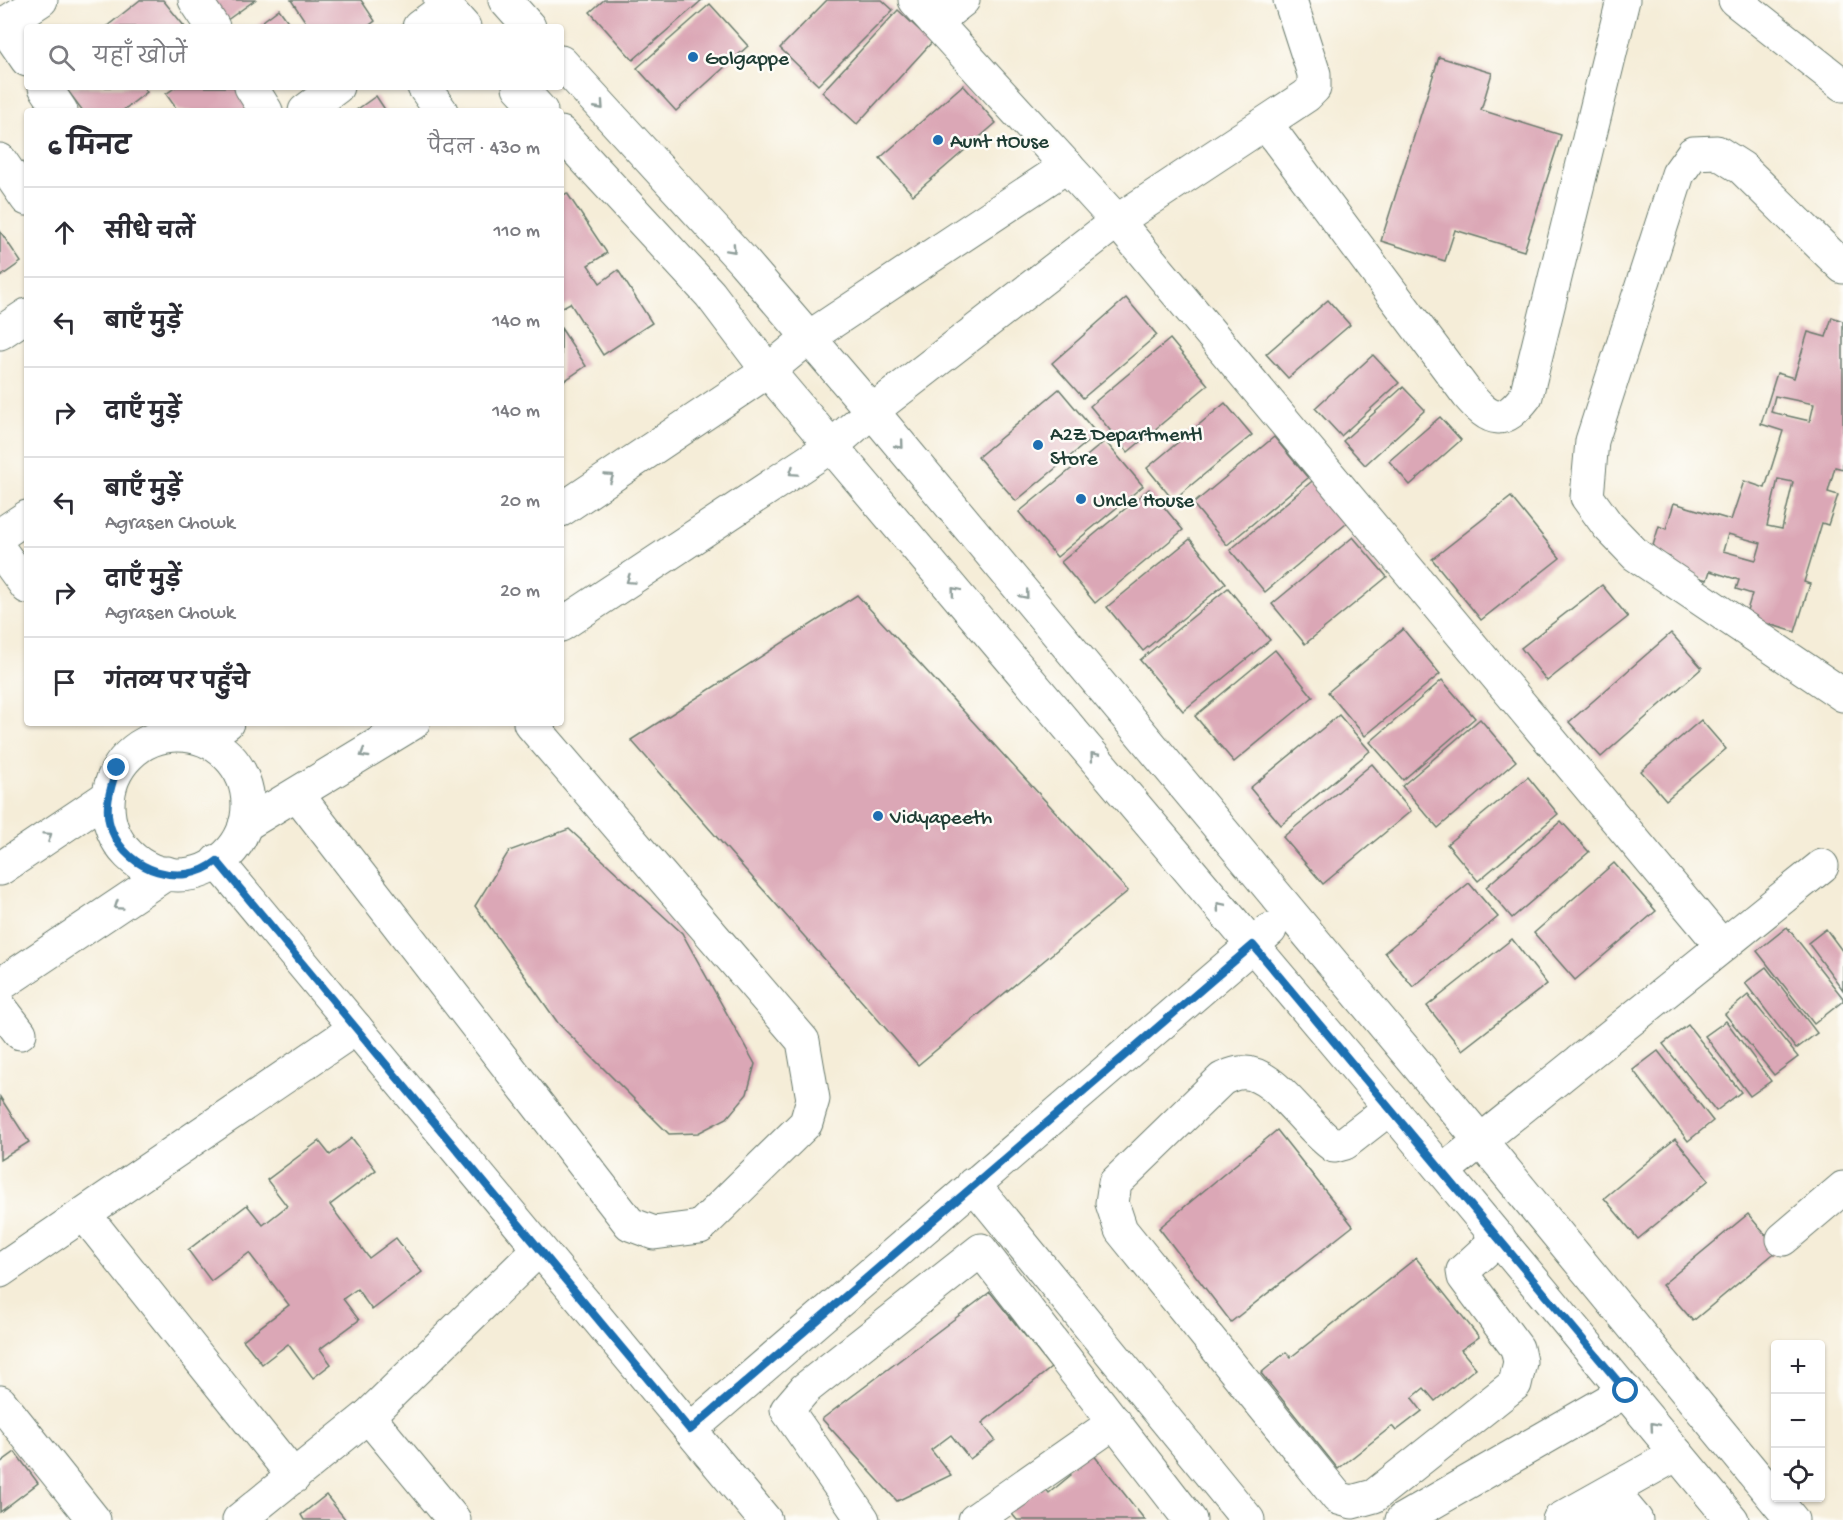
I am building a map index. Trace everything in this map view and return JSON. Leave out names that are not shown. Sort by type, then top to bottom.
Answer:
[{"type":"street","points":[[195,0],[211,24]]},
{"type":"street","points":[[505,0],[526,24]]},
{"type":"street","points":[[963,0],[925,11],[1117,221],[1722,946]]},
{"type":"street","points":[[564,623],[833,445],[872,411],[1117,221],[1266,124],[1314,88],[1314,74],[1290,0]]},
{"type":"street","points":[[1266,124],[1468,396],[1482,412],[1496,418],[1506,416],[1526,396],[1623,0]]},
{"type":"street","points":[[1735,0],[1843,85]]},
{"type":"street","points":[[24,56],[2,26],[34,2]]},
{"type":"street","points":[[425,24],[450,11]]},
{"type":"street","points":[[564,65],[743,261],[872,411],[1289,914],[1480,1140],[1792,1520]]},
{"type":"street","points":[[47,90],[59,108]]},
{"type":"street","points":[[253,90],[264,108]]},
{"type":"street","points":[[309,108],[333,90]]},
{"type":"street","points":[[425,90],[439,108]]},
{"type":"street","points":[[522,90],[538,108]]},
{"type":"street","points":[[566,147],[710,294],[768,371],[833,445],[1443,1171],[1732,1520]]},
{"type":"street","points":[[1842,692],[1636,555],[1608,526],[1587,497],[1592,441],[1678,174],[1693,153],[1717,152],[1742,168],[1843,267]]},
{"type":"street","points":[[0,160],[24,195]]},
{"type":"street","points":[[564,508],[768,371],[808,338],[1067,166]]},
{"type":"street","points":[[0,333],[24,317]]},
{"type":"street","points":[[0,535],[24,519]]},
{"type":"street","points":[[0,550],[24,583]]},
{"type":"street","points":[[245,825],[408,726]]},
{"type":"street","points":[[297,794],[630,1224],[654,1233],[700,1227],[806,1123],[813,1099],[803,1041],[533,726]]},
{"type":"street","points":[[214,730],[220,749],[239,773],[248,802],[245,825],[231,850],[209,868],[181,875],[153,872],[127,854],[112,831],[107,797],[117,768],[136,733],[175,735],[214,730]]},
{"type":"street","points":[[0,869],[107,797]]},
{"type":"street","points":[[217,861],[765,1520]]},
{"type":"street","points":[[1443,1171],[1822,866]]},
{"type":"street","points":[[0,985],[167,873]]},
{"type":"street","points":[[690,1430],[1289,914]]},
{"type":"street","points":[[0,1007],[20,1033]]},
{"type":"street","points":[[0,1271],[356,1028]]},
{"type":"street","points":[[1390,1108],[1345,1143],[1334,1146],[1322,1138],[1272,1085],[1258,1076],[1240,1073],[1222,1079],[1115,1183],[1112,1203],[1121,1230],[1338,1498],[1352,1502],[1374,1496],[1515,1384],[1520,1362],[1517,1348],[1464,1277],[1463,1271],[1499,1238]]},
{"type":"street","points":[[973,1184],[1248,1520]]},
{"type":"street","points":[[1783,1239],[1843,1188]]},
{"type":"street","points":[[84,1214],[294,1477]]},
{"type":"street","points":[[239,1520],[368,1416],[539,1249]]},
{"type":"street","points":[[862,1520],[787,1410],[805,1389],[981,1250],[1190,1520]]},
{"type":"street","points":[[1402,1520],[1626,1391]]},
{"type":"street","points":[[0,1402],[94,1520]]},
{"type":"street","points":[[368,1416],[454,1520]]},
{"type":"street","points":[[975,1520],[1114,1422]]},
{"type":"street","points":[[1559,1520],[1677,1454]]},
{"type":"street","points":[[1605,1520],[1626,1508],[1636,1520]]},
{"type":"building","points":[[140,0],[163,0],[183,24],[110,24]]},
{"type":"building","points":[[206,0],[255,0],[223,23]]},
{"type":"building","points":[[291,0],[361,0],[375,21],[371,24],[307,24]]},
{"type":"building","points":[[604,0],[702,0],[633,60],[590,12]]},
{"type":"building","points":[[827,0],[882,0],[893,10],[818,85],[780,48]]},
{"type":"building","name":"Golgappe","points":[[710,4],[748,46],[676,111],[637,68]]},
{"type":"building","points":[[279,9],[290,24],[259,24]]},
{"type":"building","points":[[898,10],[932,42],[857,124],[822,92]]},
{"type":"building","points":[[1439,57],[1492,73],[1481,110],[1561,135],[1524,251],[1455,230],[1445,261],[1381,241]]},
{"type":"building","name":"Aunt HOuse","points":[[963,85],[996,123],[913,195],[880,158]]},
{"type":"building","points":[[67,90],[145,90],[147,92],[126,108],[81,108]]},
{"type":"building","points":[[172,90],[239,90],[252,108],[176,108],[166,94]]},
{"type":"building","points":[[376,96],[384,108],[359,108]]},
{"type":"building","points":[[567,193],[607,253],[588,265],[600,283],[618,270],[652,323],[603,355],[570,303],[564,306],[564,195]]},
{"type":"building","points":[[0,231],[21,262],[0,277]]},
{"type":"building","points":[[1126,298],[1157,335],[1083,398],[1052,363]]},
{"type":"building","points":[[1328,300],[1350,325],[1288,378],[1266,354]]},
{"type":"building","points":[[1832,317],[1843,321],[1843,469],[1835,467],[1828,492],[1838,495],[1828,525],[1822,523],[1804,582],[1810,584],[1795,632],[1745,617],[1752,594],[1736,589],[1739,580],[1710,571],[1707,580],[1666,568],[1670,557],[1651,552],[1659,526],[1666,529],[1674,503],[1731,520],[1744,481],[1765,488],[1783,431],[1761,424],[1777,373],[1794,378],[1808,332],[1826,337]],"holes":[[[1775,396],[1814,404],[1810,421],[1771,412]],[[1778,479],[1793,482],[1782,529],[1767,526]],[[1728,534],[1761,543],[1756,560],[1723,551]]]},
{"type":"building","points":[[564,333],[586,366],[564,381]]},
{"type":"building","points":[[1170,339],[1208,385],[1128,452],[1090,406]]},
{"type":"building","points":[[1373,355],[1399,383],[1341,436],[1315,408]]},
{"type":"building","points":[[1403,387],[1425,410],[1365,465],[1343,441]]},
{"type":"building","name":"A2Z Departmentl Store","points":[[1059,389],[1097,434],[1016,501],[978,457]]},
{"type":"building","points":[[1225,403],[1252,435],[1173,500],[1147,468]]},
{"type":"building","points":[[1440,417],[1461,440],[1410,485],[1389,461]]},
{"type":"building","points":[[1274,437],[1308,478],[1227,545],[1193,504]]},
{"type":"building","name":"Uncle House","points":[[1105,441],[1143,486],[1057,557],[1019,512]]},
{"type":"building","points":[[1317,477],[1352,519],[1265,592],[1230,550]]},
{"type":"building","name":"Uncle House","points":[[1149,489],[1183,530],[1095,603],[1061,562]]},
{"type":"building","points":[[1511,497],[1560,558],[1481,620],[1432,559]]},
{"type":"building","points":[[1353,537],[1387,577],[1305,644],[1272,604]]},
{"type":"building","points":[[1190,539],[1226,583],[1143,651],[1107,607]]},
{"type":"building","points":[[1602,585],[1628,617],[1547,681],[1521,648]]},
{"type":"building","points":[[1228,588],[1270,640],[1183,711],[1140,660]]},
{"type":"building","name":"Vidyapeeth","points":[[857,595],[1128,891],[918,1065],[631,740]]},
{"type":"building","points":[[1403,629],[1440,674],[1365,736],[1328,692]]},
{"type":"building","points":[[1671,633],[1702,668],[1601,757],[1569,722]]},
{"type":"building","points":[[1275,650],[1313,697],[1234,762],[1195,716]]},
{"type":"building","points":[[1442,680],[1475,718],[1403,780],[1370,742]]},
{"type":"building","points":[[1339,715],[1370,751],[1281,825],[1250,788]]},
{"type":"building","points":[[1480,719],[1516,761],[1438,828],[1402,786]]},
{"type":"building","points":[[1701,720],[1726,749],[1666,800],[1641,771]]},
{"type":"building","points":[[1372,764],[1411,811],[1323,884],[1283,837]]},
{"type":"building","points":[[1528,777],[1558,814],[1478,881],[1447,844]]},
{"type":"building","points":[[1561,821],[1589,852],[1512,918],[1486,887]]},
{"type":"building","points":[[569,829],[682,933],[755,1064],[747,1094],[727,1118],[698,1133],[669,1134],[558,1023],[475,906],[509,851]]},
{"type":"building","points":[[1614,863],[1656,911],[1575,980],[1534,933]]},
{"type":"building","points":[[1469,883],[1498,917],[1413,987],[1385,952]]},
{"type":"building","points":[[1787,927],[1843,998],[1843,1001],[1814,1024],[1757,951]]},
{"type":"building","points":[[1826,929],[1843,952],[1843,990],[1808,943]]},
{"type":"building","points":[[1512,939],[1547,984],[1462,1050],[1427,1006]]},
{"type":"building","points":[[1766,967],[1817,1033],[1796,1049],[1745,983]]},
{"type":"building","points":[[1748,995],[1798,1057],[1774,1075],[1725,1014]]},
{"type":"building","points":[[1726,1021],[1771,1081],[1750,1096],[1705,1036]]},
{"type":"building","points":[[1688,1025],[1741,1092],[1716,1111],[1663,1044]]},
{"type":"building","points":[[1658,1051],[1713,1121],[1688,1141],[1633,1070]]},
{"type":"building","points":[[0,1097],[29,1142],[0,1160]]},
{"type":"building","points":[[1277,1130],[1353,1226],[1231,1322],[1159,1228]]},
{"type":"building","points":[[352,1138],[376,1170],[330,1205],[369,1258],[396,1238],[422,1272],[372,1310],[357,1289],[343,1299],[359,1320],[320,1349],[331,1364],[313,1378],[288,1344],[262,1364],[243,1340],[289,1305],[249,1253],[211,1281],[188,1250],[247,1205],[263,1225],[287,1206],[267,1180],[319,1141],[330,1155]]},
{"type":"building","points":[[1675,1139],[1709,1180],[1638,1239],[1604,1198]]},
{"type":"building","points":[[1748,1214],[1778,1250],[1693,1321],[1662,1285]]},
{"type":"building","points":[[1416,1258],[1479,1337],[1461,1350],[1476,1368],[1435,1401],[1424,1388],[1412,1398],[1422,1411],[1396,1431],[1392,1426],[1338,1469],[1261,1373],[1286,1352],[1291,1357]]},
{"type":"building","points":[[990,1292],[1051,1368],[982,1423],[995,1440],[970,1459],[951,1435],[931,1450],[951,1475],[897,1501],[822,1419]]},
{"type":"building","points":[[1089,1449],[1145,1520],[1017,1520],[1004,1504],[1037,1478],[1049,1493],[1071,1475],[1065,1469]]},
{"type":"building","points":[[15,1452],[38,1483],[0,1512],[0,1463]]},
{"type":"building","points":[[326,1495],[346,1520],[304,1520],[301,1515]]},
{"type":"place","name":"Golgappe","points":[[693,57]]},
{"type":"place","name":"Aunt HOuse","points":[[938,140]]},
{"type":"place","name":"A2Z Departmentl Store","points":[[1038,445]]},
{"type":"place","name":"Uncle House","points":[[1081,499]]},
{"type":"place","name":"Vidyapeeth","points":[[878,816]]},
{"type":"route","points":[[117,768],[107,797],[112,831],[127,854],[153,872],[181,875],[209,868],[217,861],[690,1430],[1253,945],[1626,1391]]}]
